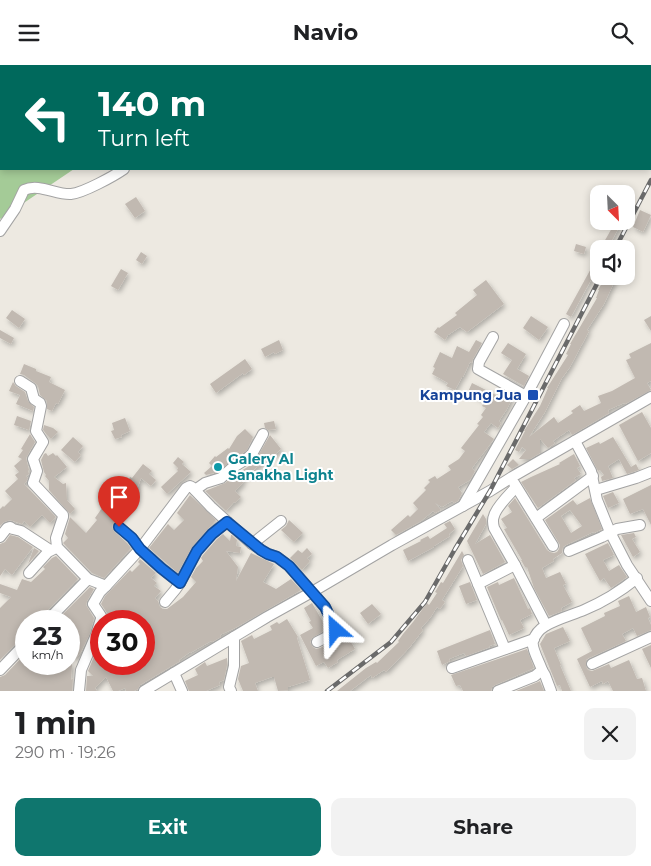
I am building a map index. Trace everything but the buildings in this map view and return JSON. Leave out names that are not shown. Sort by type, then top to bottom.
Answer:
[{"type":"street","points":[[0,231],[15,209],[22,194],[28,189],[70,194],[86,189],[122,170]]},
{"type":"street","points":[[462,506],[526,396],[564,324]]},
{"type":"street","points":[[493,337],[479,362],[478,369],[526,396]]},
{"type":"street","points":[[20,381],[31,388],[34,399],[41,406],[36,431],[43,442],[33,459],[37,471],[33,483],[63,515],[54,549],[29,573]]},
{"type":"street","points":[[149,690],[289,604],[392,545],[490,491],[514,482],[574,441],[651,397]]},
{"type":"street","points":[[196,490],[205,483],[221,478],[245,460],[252,454],[263,434]]},
{"type":"street","points":[[574,441],[593,476],[597,500],[610,532],[627,565],[651,601]]},
{"type":"street","points":[[596,490],[651,472]]},
{"type":"street","points":[[536,518],[593,476]]},
{"type":"street","points":[[514,482],[553,546]]},
{"type":"street","points":[[514,482],[495,512],[493,517],[494,528],[516,565],[546,625]]},
{"type":"street","points":[[79,691],[81,670],[101,619],[93,604],[100,592],[140,549],[186,488],[190,486],[196,490],[210,507],[252,544],[268,554],[283,560],[325,607],[336,630],[333,634],[317,642]]},
{"type":"street","points":[[252,544],[281,521]]},
{"type":"street","points":[[165,602],[180,583],[197,551],[212,534],[227,522]]},
{"type":"street","points":[[569,551],[620,528],[640,525]]},
{"type":"street","points":[[0,537],[8,527],[21,531],[54,549],[88,579],[106,586]]},
{"type":"street","points":[[119,527],[132,538],[140,549],[180,583]]},
{"type":"street","points":[[468,560],[506,649]]},
{"type":"street","points":[[478,584],[516,565]]},
{"type":"street","points":[[551,691],[533,645],[534,639],[540,630],[546,625],[606,599],[637,578]]},
{"type":"street","points":[[58,610],[88,579]]},
{"type":"street","points":[[228,690],[234,666],[234,637]]},
{"type":"street","points":[[592,663],[651,637]]},
{"type":"street","points":[[452,668],[534,639]]},
{"type":"street","points":[[0,670],[15,654]]},
{"type":"street","points":[[498,691],[535,676],[542,670]]},
{"type":"street","points":[[174,673],[182,691]]},
{"type":"green space","points":[[0,170],[73,170],[0,219]]},
{"type":"railway","points":[[620,240],[651,180]]},
{"type":"railway","points":[[327,691],[391,642],[425,602],[490,491],[596,285]]},
{"type":"place","name":"Kampung Jua","points":[[533,395]]},
{"type":"place","name":"Galery Al Sanakha Light","points":[[218,467]]},
{"type":"route","points":[[119,527],[132,538],[140,549],[180,583],[197,551],[212,534],[227,522],[252,544],[268,554],[283,560],[325,607],[336,630]]}]
